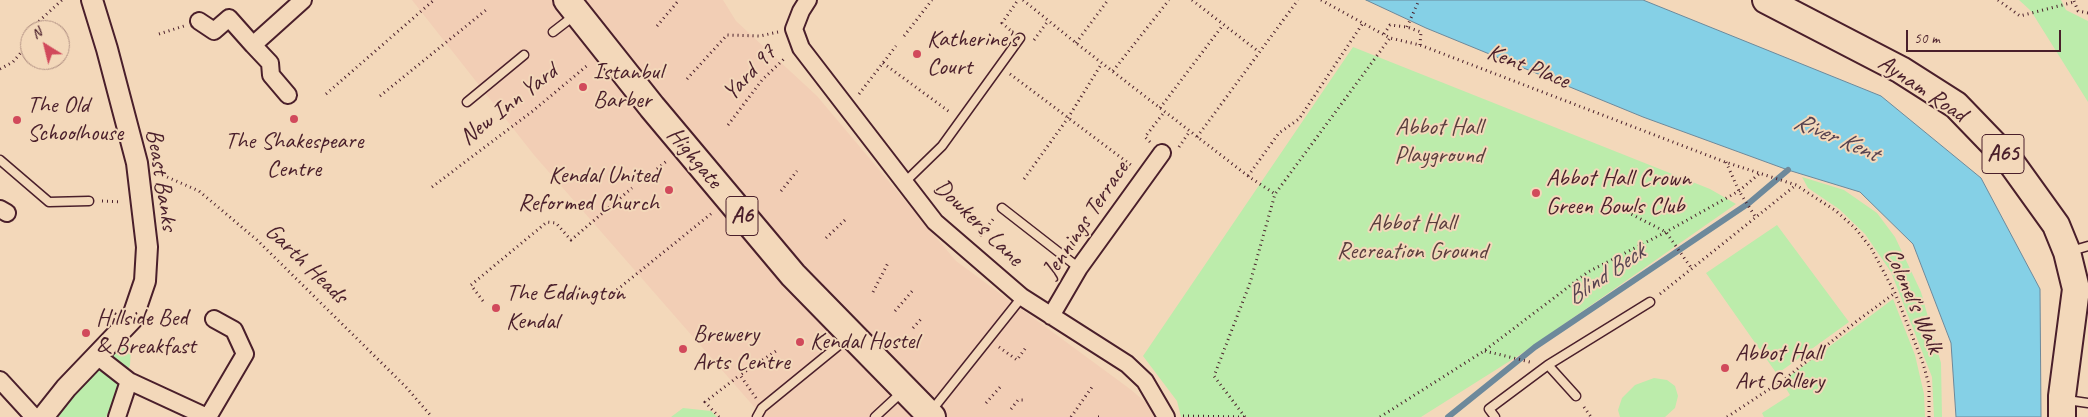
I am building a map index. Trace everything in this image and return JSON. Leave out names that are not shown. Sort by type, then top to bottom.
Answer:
[{"type":"highway","name":"Aynam Road","points":[[1766,0],[1902,70],[1956,105],[2010,161],[2056,225],[2078,249],[2076,289],[2062,408]]},
{"type":"highway","name":"Highgate","points":[[572,7],[728,200],[793,275],[931,415]]},
{"type":"street","name":"Beast Banks","points":[[43,417],[132,320],[145,281],[147,247],[137,163],[92,0]]},
{"type":"street","points":[[253,45],[302,0]]},
{"type":"street","points":[[794,29],[801,11],[808,0]]},
{"type":"street","points":[[199,21],[214,31],[229,18],[270,63],[271,75],[288,95]]},
{"type":"street","name":"Dowkers Lane","points":[[794,29],[801,48],[935,222],[1022,297],[1126,364],[1145,381],[1166,417]]},
{"type":"street","name":"Jennings Terrace","points":[[1051,316],[1079,268],[1162,152]]},
{"type":"street","points":[[97,356],[129,381],[208,417],[245,354],[234,330],[214,319]]},
{"type":"street","points":[[0,380],[34,417]]},
{"type":"street","points":[[117,417],[129,381]]},
{"type":"lane","points":[[553,32],[572,7]]},
{"type":"lane","points":[[904,183],[942,146],[1020,38]]},
{"type":"lane","points":[[467,102],[518,62],[524,55]]},
{"type":"lane","points":[[0,160],[49,202],[89,200]]},
{"type":"lane","points":[[1002,208],[1079,268]]},
{"type":"lane","points":[[931,415],[1022,297]]},
{"type":"lane","points":[[1495,417],[1489,410],[1548,365],[1650,302]]},
{"type":"lane","points":[[757,417],[762,408],[851,335]]},
{"type":"lane","points":[[1548,365],[1576,396]]},
{"type":"lane","points":[[875,417],[906,389]]},
{"type":"lane","points":[[2062,408],[2088,403]]},
{"type":"path","points":[[40,20],[62,0]]},
{"type":"path","points":[[326,94],[434,0]]},
{"type":"path","points":[[658,26],[679,0]]},
{"type":"path","points":[[904,36],[932,0]]},
{"type":"path","points":[[1023,0],[1197,137],[1275,194]]},
{"type":"path","points":[[1076,43],[1108,0]]},
{"type":"path","points":[[1113,71],[1169,0]]},
{"type":"path","points":[[1192,0],[1259,52]]},
{"type":"path","points":[[1197,137],[1298,0]]},
{"type":"path","name":"Kent Place","points":[[1321,0],[1390,38],[1420,45],[1725,162],[1760,173]]},
{"type":"path","points":[[1407,27],[1418,0]]},
{"type":"path","points":[[1998,0],[2020,16],[2074,1],[2078,11],[2088,13]]},
{"type":"path","points":[[380,96],[486,10]]},
{"type":"path","points":[[158,34],[199,21]]},
{"type":"path","points":[[1248,176],[1279,133],[1299,119],[1363,23]]},
{"type":"path","points":[[1160,108],[1223,25]]},
{"type":"path","points":[[1384,34],[1390,25],[1407,27],[1420,32],[1420,45]]},
{"type":"path","points":[[686,79],[727,35],[760,36],[794,29]]},
{"type":"path","points":[[1166,417],[1245,417],[1214,376],[1250,283],[1275,194],[1390,38]]},
{"type":"path","points":[[847,108],[896,46]]},
{"type":"path","name":"Yard 97","points":[[728,125],[783,58],[801,48]]},
{"type":"path","name":"New Inn Yard","points":[[432,187],[534,110],[606,50]]},
{"type":"path","points":[[0,69],[13,62],[20,53]]},
{"type":"path","points":[[883,63],[961,120]]},
{"type":"path","points":[[1024,179],[1068,118],[1102,63]]},
{"type":"path","points":[[1000,66],[1145,176]]},
{"type":"path","points":[[1725,162],[1739,191],[1756,218]]},
{"type":"path","name":"Garth Heads","points":[[137,163],[199,191],[258,240],[405,386],[432,417]]},
{"type":"path","points":[[781,191],[796,171]]},
{"type":"path","points":[[1380,417],[1484,351],[1588,272],[1666,232],[1739,191],[1760,173]]},
{"type":"path","name":"Colonel's Walk","points":[[1760,173],[1796,185],[1836,211],[1855,228],[1871,248],[1895,293],[1923,362],[1929,385],[1929,417]]},
{"type":"path","points":[[1650,302],[1796,185]]},
{"type":"path","points":[[483,301],[471,285],[547,222],[556,223],[571,240],[632,188]]},
{"type":"path","points":[[89,200],[143,204]]},
{"type":"path","points":[[613,292],[728,200]]},
{"type":"path","points":[[969,251],[1002,208]]},
{"type":"path","points":[[1628,212],[1666,232],[1692,269]]},
{"type":"path","points":[[826,238],[846,220]]},
{"type":"path","points":[[873,292],[888,263]]},
{"type":"path","points":[[895,311],[914,289]]},
{"type":"path","points":[[1727,417],[1786,378],[1895,293]]},
{"type":"path","points":[[913,328],[924,317]]},
{"type":"path","points":[[990,339],[1017,360],[1028,346]]},
{"type":"path","points":[[719,417],[705,402],[740,375],[779,349]]},
{"type":"path","points":[[1484,351],[1530,362]]},
{"type":"path","points":[[740,375],[762,408]]},
{"type":"path","points":[[986,403],[1002,385]]},
{"type":"path","points":[[1071,417],[1092,386]]},
{"type":"path","points":[[1010,409],[1018,400],[1025,400]]},
{"type":"shaded area","points":[[412,0],[723,0],[736,21],[817,96],[956,261],[1130,389],[1163,417],[763,417],[534,155]]},
{"type":"green space","points":[[2019,0],[2061,0],[2066,10],[2088,21],[2088,102],[2031,11]]},
{"type":"green space","name":"Abbot Hall Recreation Ground","points":[[1353,47],[1710,189],[1736,204],[1521,354],[1421,417],[1181,417],[1177,401],[1143,356]]},
{"type":"green space","points":[[1802,177],[1844,190],[1877,213],[1895,237],[1921,292],[1941,363],[1942,417],[1934,417],[1932,377],[1891,272],[1865,234],[1839,209],[1808,188]]},
{"type":"green space","points":[[1777,225],[1849,322],[1777,374],[1706,273]]},
{"type":"green space","points":[[1893,299],[1915,355],[1924,394],[1925,417],[1764,417],[1762,413],[1790,395],[1782,382]]},
{"type":"green space","points":[[128,338],[131,347],[130,365],[106,417],[58,417],[74,395]]},
{"type":"green space","points":[[1654,378],[1667,380],[1675,386],[1678,396],[1675,408],[1665,417],[1620,417],[1618,410],[1622,398],[1635,385]]},
{"type":"green space","points":[[683,408],[711,411],[717,417],[671,417]]},
{"type":"water","name":"River Kent","points":[[1366,0],[1643,0],[1881,96],[1981,178],[2040,289],[2041,417],[1956,417],[1951,343],[1913,244],[1860,192],[1788,170],[1643,117],[1426,28]]},
{"type":"waterway","name":"Blind Beck","points":[[1448,417],[1535,347],[1749,203],[1788,170]]},
{"type":"place","name":"Katherine's Court","points":[[917,54]]},
{"type":"place","name":"Istanbul Barber","points":[[583,87]]},
{"type":"place","name":"The Shakespeare Centre","points":[[294,119]]},
{"type":"place","name":"The Old Schoolhouse","points":[[17,120]]},
{"type":"place","name":"Kendal United Reformed Church","points":[[669,190]]},
{"type":"place","name":"Abbot Hall Crown Green Bowls Club","points":[[1536,193]]},
{"type":"place","name":"The Eddington Kendal","points":[[496,308]]},
{"type":"place","name":"Hillside Bed & Breakfast","points":[[86,333]]},
{"type":"place","name":"Kendal Hostel","points":[[800,342]]},
{"type":"place","name":"Brewery Arts Centre","points":[[683,349]]},
{"type":"place","name":"Abbot Hall Art Gallery","points":[[1725,368]]},
{"type":"park label","name":"Abbot Hall Playground","points":[[1439,142]]}]
